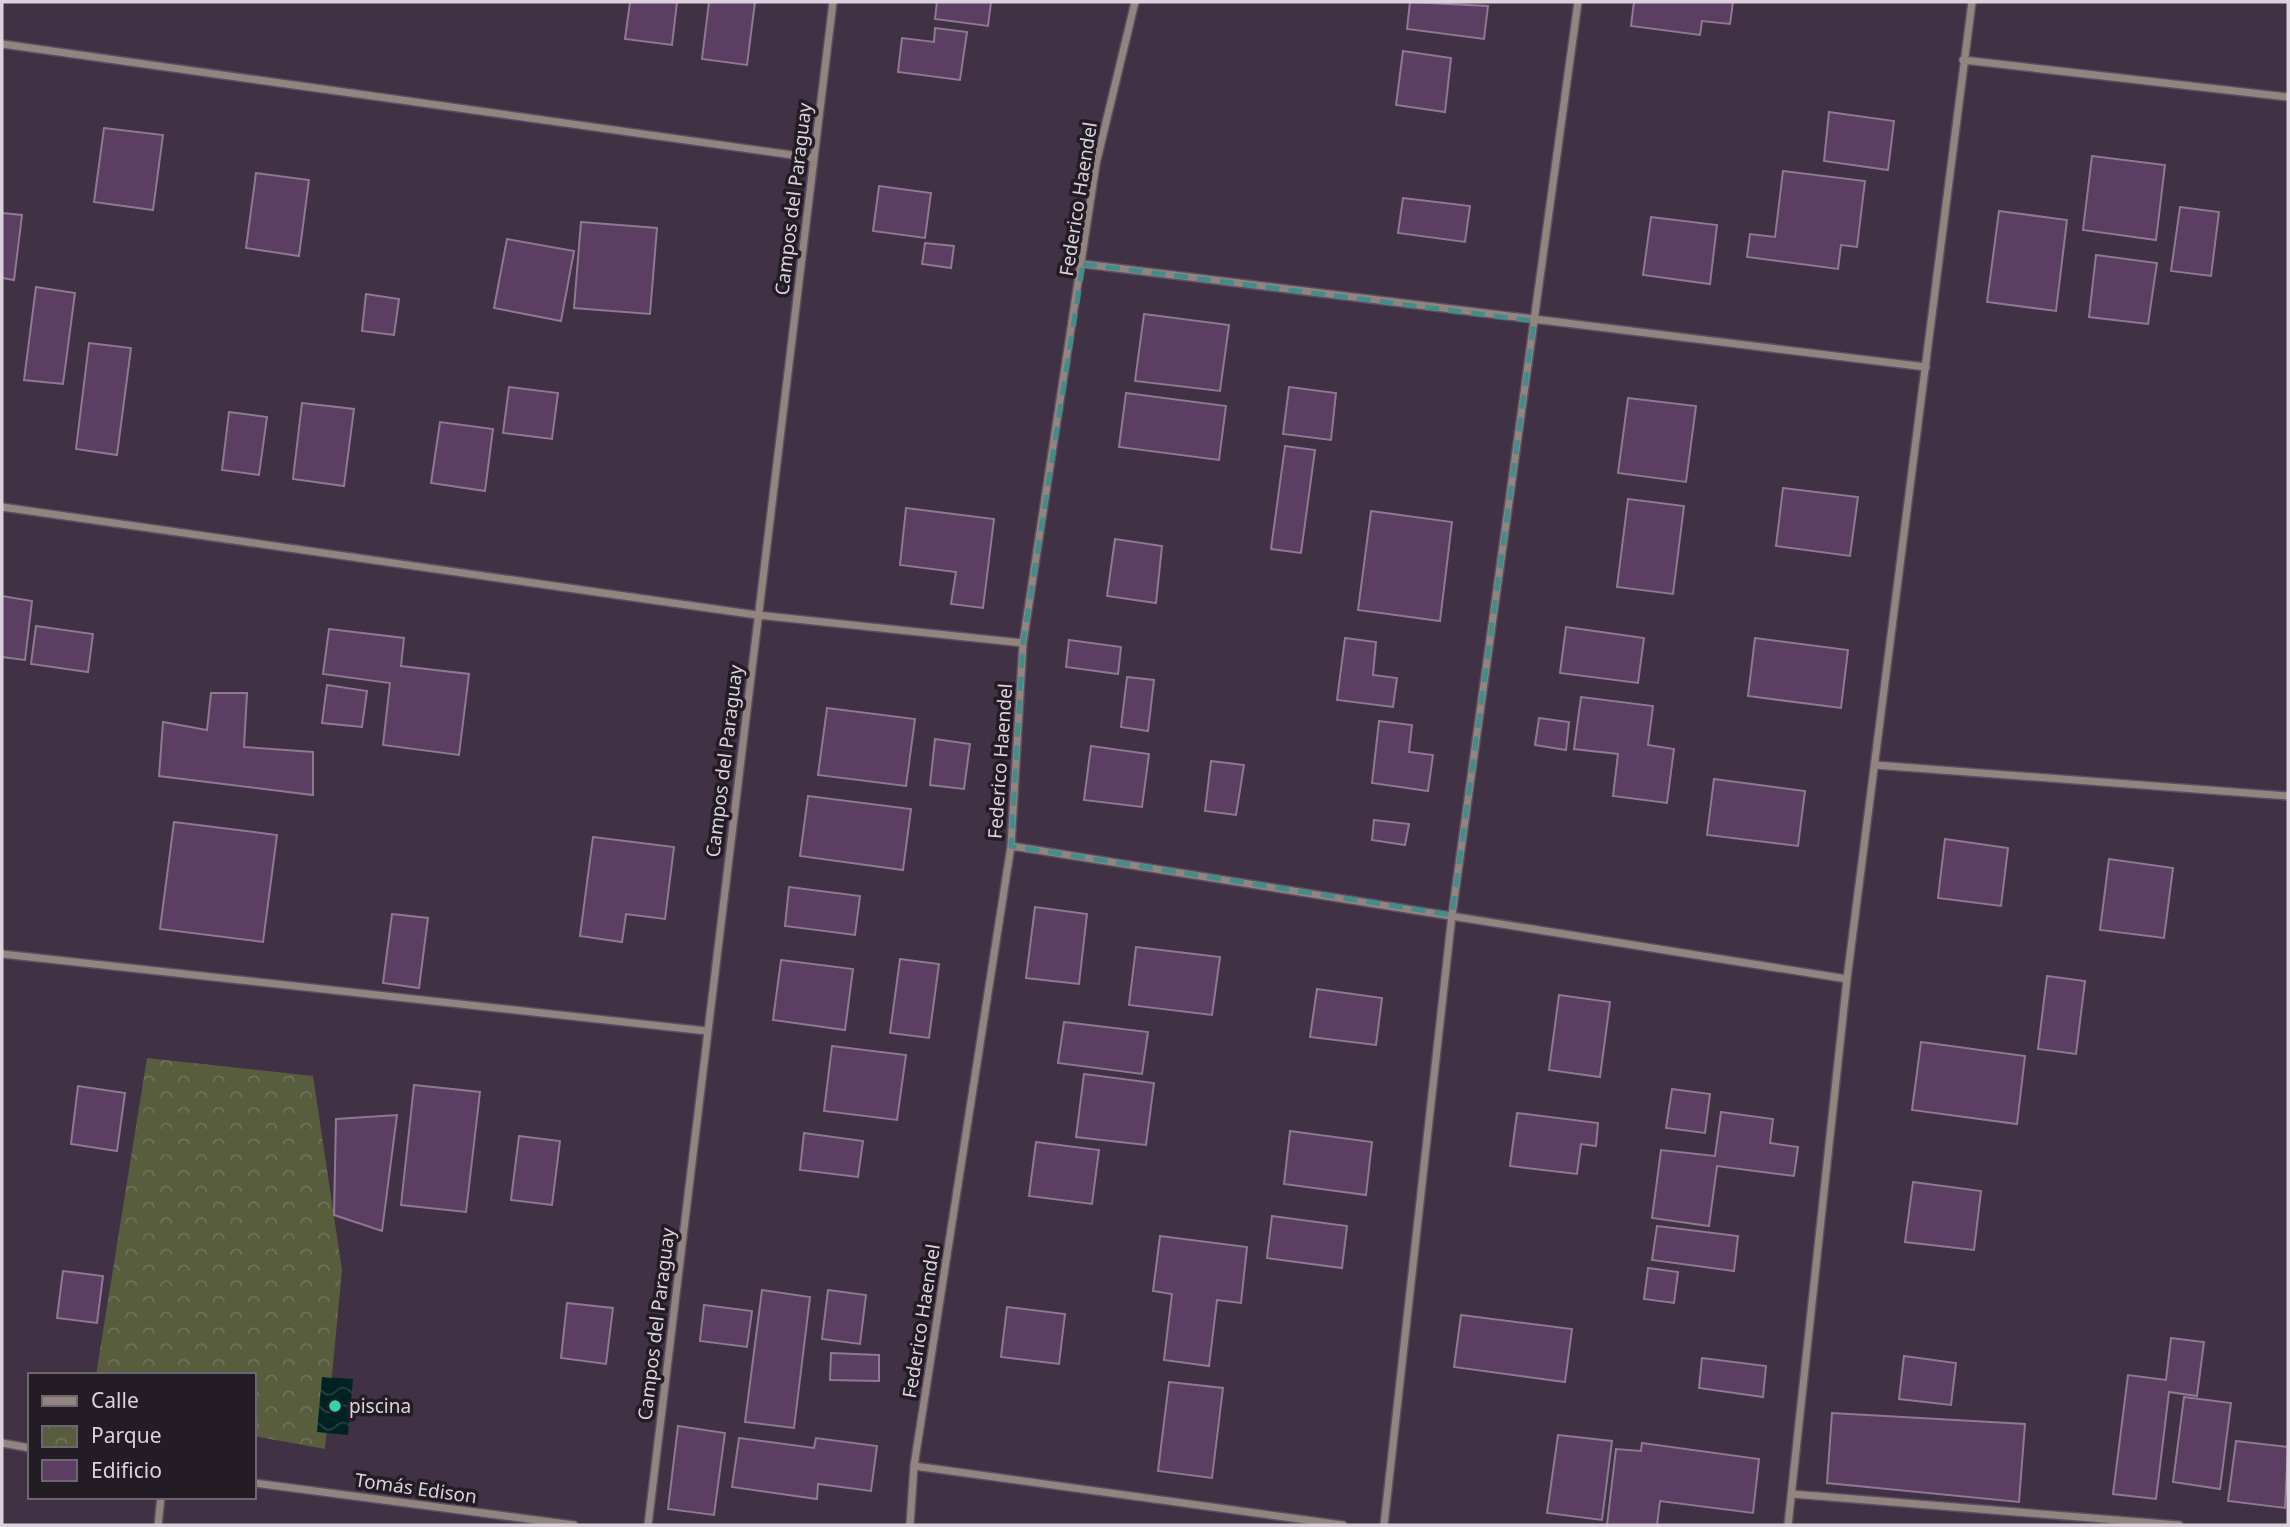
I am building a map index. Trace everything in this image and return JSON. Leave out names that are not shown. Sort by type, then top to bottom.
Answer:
[{"type":"street","name":"Campos del Paraguay","points":[[648,1525],[833,2]]},
{"type":"street","name":"Federico Haendel","points":[[910,1525],[914,1466],[1011,846],[1023,643],[1083,264],[1096,164],[1135,2]]},
{"type":"street","points":[[1384,1525],[1452,915],[1578,2]]},
{"type":"street","points":[[1788,1525],[1847,979],[1972,2]]},
{"type":"street","points":[[2,44],[814,158]]},
{"type":"street","points":[[1963,60],[2288,97]]},
{"type":"street","points":[[1083,264],[1926,367]]},
{"type":"street","points":[[2,507],[757,615],[1023,643]]},
{"type":"street","points":[[1875,765],[2288,796]]},
{"type":"street","points":[[1011,846],[1847,979]]},
{"type":"street","points":[[2,954],[707,1031]]},
{"type":"street","points":[[2,1443],[28,1448]]},
{"type":"street","points":[[914,1466],[1343,1525]]},
{"type":"street","name":"Tomás Edison","points":[[256,1483],[574,1525]]},
{"type":"street","points":[[1792,1494],[2179,1525]]},
{"type":"street","points":[[158,1525],[161,1499]]},
{"type":"highlighted area","points":[[1083,264],[1534,321],[1452,915],[1011,846],[1023,643]]},
{"type":"green space","points":[[147,1058],[313,1076],[342,1270],[325,1449],[256,1436],[256,1373],[96,1373]]},
{"type":"water","name":"piscina","points":[[322,1377],[353,1379],[348,1435],[317,1432]]},
{"type":"building","points":[[630,2],[677,2],[672,45],[625,39]]},
{"type":"building","points":[[709,2],[755,2],[747,65],[702,59]]},
{"type":"building","points":[[937,2],[991,2],[988,26],[935,19]]},
{"type":"building","points":[[1410,2],[1488,6],[1484,39],[1407,29]]},
{"type":"building","points":[[1634,2],[1733,2],[1730,24],[1702,21],[1700,35],[1631,26]]},
{"type":"building","points":[[935,28],[967,32],[960,80],[898,72],[902,38],[934,42]]},
{"type":"building","points":[[1403,51],[1451,58],[1445,112],[1396,105]]},
{"type":"building","points":[[1829,112],[1894,121],[1888,170],[1824,161]]},
{"type":"building","points":[[104,128],[163,135],[153,210],[94,202]]},
{"type":"building","points":[[2092,156],[2165,165],[2156,240],[2083,230]]},
{"type":"building","points":[[1783,171],[1865,181],[1857,247],[1841,245],[1838,269],[1747,257],[1750,234],[1775,237]]},
{"type":"building","points":[[256,173],[309,180],[299,256],[246,248]]},
{"type":"building","points":[[879,186],[931,193],[925,238],[873,231]]},
{"type":"building","points":[[1403,198],[1470,206],[1465,242],[1398,233]]},
{"type":"building","points":[[2180,207],[2219,212],[2211,276],[2171,271]]},
{"type":"building","points":[[1999,211],[2067,220],[2056,311],[1987,302]]},
{"type":"building","points":[[2,213],[22,215],[14,280],[2,278]]},
{"type":"building","points":[[1651,217],[1717,225],[1710,284],[1643,275]]},
{"type":"building","points":[[581,222],[657,228],[650,314],[574,308]]},
{"type":"building","points":[[507,239],[574,251],[561,321],[494,308]]},
{"type":"building","points":[[925,243],[954,246],[951,268],[922,264]]},
{"type":"building","points":[[2096,255],[2157,263],[2148,324],[2089,317]]},
{"type":"building","points":[[36,287],[75,293],[63,384],[24,380]]},
{"type":"building","points":[[366,294],[399,299],[394,335],[362,331]]},
{"type":"building","points":[[1144,314],[1229,325],[1220,391],[1135,381]]},
{"type":"building","points":[[89,343],[131,348],[117,455],[76,449]]},
{"type":"building","points":[[509,387],[558,393],[552,439],[503,433]]},
{"type":"building","points":[[1289,387],[1336,393],[1331,440],[1283,434]]},
{"type":"building","points":[[1126,393],[1226,406],[1219,460],[1119,447]]},
{"type":"building","points":[[1628,398],[1696,406],[1686,482],[1618,473]]},
{"type":"building","points":[[302,403],[354,409],[344,486],[293,479]]},
{"type":"building","points":[[229,412],[267,417],[259,475],[222,470]]},
{"type":"building","points":[[440,422],[493,429],[485,491],[431,483]]},
{"type":"building","points":[[1285,446],[1315,450],[1301,553],[1271,549]]},
{"type":"building","points":[[1783,488],[1858,497],[1850,556],[1776,546]]},
{"type":"building","points":[[1628,499],[1684,506],[1673,594],[1617,587]]},
{"type":"building","points":[[906,508],[994,519],[983,608],[951,604],[956,572],[900,565]]},
{"type":"building","points":[[1371,511],[1452,522],[1440,621],[1358,610]]},
{"type":"building","points":[[1115,539],[1162,546],[1156,603],[1107,596]]},
{"type":"building","points":[[2,596],[32,601],[25,660],[2,657]]},
{"type":"building","points":[[36,626],[93,634],[88,672],[31,664]]},
{"type":"building","points":[[1566,627],[1644,638],[1638,683],[1560,673]]},
{"type":"building","points":[[329,629],[404,638],[401,666],[469,674],[459,755],[383,745],[390,683],[323,674]]},
{"type":"building","points":[[1345,638],[1376,642],[1373,675],[1397,678],[1393,707],[1337,700]]},
{"type":"building","points":[[1755,638],[1848,650],[1841,708],[1748,696]]},
{"type":"building","points":[[1069,640],[1121,647],[1118,674],[1066,667]]},
{"type":"building","points":[[1127,677],[1154,680],[1148,731],[1121,727]]},
{"type":"building","points":[[327,685],[367,691],[362,727],[322,723]]},
{"type":"building","points":[[211,693],[247,693],[244,747],[313,752],[313,795],[159,776],[163,722],[207,730]]},
{"type":"building","points":[[1581,697],[1653,706],[1648,745],[1674,749],[1667,803],[1613,796],[1618,754],[1574,749]]},
{"type":"building","points":[[827,708],[915,719],[906,786],[818,775]]},
{"type":"building","points":[[1539,718],[1569,722],[1566,750],[1535,745]]},
{"type":"building","points":[[1379,721],[1412,725],[1409,752],[1433,755],[1428,791],[1372,783]]},
{"type":"building","points":[[935,739],[970,744],[964,789],[930,785]]},
{"type":"building","points":[[1091,746],[1149,754],[1142,807],[1084,800]]},
{"type":"building","points":[[1211,761],[1244,765],[1236,815],[1205,811]]},
{"type":"building","points":[[1714,779],[1805,791],[1798,846],[1707,835]]},
{"type":"building","points":[[808,796],[911,809],[903,870],[800,856]]},
{"type":"building","points":[[1374,820],[1409,824],[1405,845],[1372,840]]},
{"type":"building","points":[[174,822],[277,835],[263,942],[160,929]]},
{"type":"building","points":[[593,837],[674,847],[665,919],[626,914],[622,942],[580,936]]},
{"type":"building","points":[[1945,839],[2008,848],[2001,906],[1938,898]]},
{"type":"building","points":[[2109,859],[2173,868],[2164,938],[2100,930]]},
{"type":"building","points":[[789,887],[860,896],[855,935],[785,926]]},
{"type":"building","points":[[1035,907],[1087,914],[1079,984],[1026,978]]},
{"type":"building","points":[[392,914],[428,918],[419,988],[383,983]]},
{"type":"building","points":[[1136,947],[1220,957],[1212,1015],[1129,1005]]},
{"type":"building","points":[[900,959],[939,964],[929,1038],[890,1033]]},
{"type":"building","points":[[781,960],[853,969],[845,1030],[773,1020]]},
{"type":"building","points":[[2047,976],[2085,981],[2076,1054],[2038,1049]]},
{"type":"building","points":[[1317,989],[1382,998],[1376,1045],[1310,1037]]},
{"type":"building","points":[[1559,995],[1610,1002],[1600,1077],[1549,1070]]},
{"type":"building","points":[[1064,1022],[1148,1032],[1142,1074],[1058,1063]]},
{"type":"building","points":[[1921,1042],[2025,1056],[2017,1124],[1912,1110]]},
{"type":"building","points":[[832,1046],[906,1055],[897,1120],[824,1111]]},
{"type":"building","points":[[1084,1074],[1154,1083],[1146,1145],[1076,1137]]},
{"type":"building","points":[[414,1085],[480,1092],[466,1212],[401,1205]]},
{"type":"building","points":[[78,1086],[125,1093],[117,1151],[71,1144]]},
{"type":"building","points":[[1672,1089],[1710,1094],[1705,1133],[1666,1128]]},
{"type":"building","points":[[1721,1112],[1773,1119],[1770,1143],[1798,1147],[1794,1176],[1717,1166],[1709,1226],[1652,1218],[1661,1150],[1715,1156]]},
{"type":"building","points":[[1517,1113],[1598,1123],[1596,1146],[1581,1144],[1577,1174],[1510,1166]]},
{"type":"building","points":[[397,1115],[382,1231],[334,1215],[336,1119]]},
{"type":"building","points":[[1290,1131],[1372,1142],[1366,1195],[1284,1184]]},
{"type":"building","points":[[804,1133],[863,1141],[858,1177],[800,1170]]},
{"type":"building","points":[[519,1136],[560,1141],[552,1205],[511,1200]]},
{"type":"building","points":[[1036,1142],[1099,1150],[1092,1204],[1029,1196]]},
{"type":"building","points":[[1913,1182],[1981,1191],[1974,1250],[1905,1242]]},
{"type":"building","points":[[1272,1216],[1347,1226],[1342,1268],[1267,1258]]},
{"type":"building","points":[[1657,1226],[1738,1236],[1734,1271],[1652,1260]]},
{"type":"building","points":[[1160,1236],[1247,1247],[1241,1303],[1217,1300],[1209,1366],[1164,1360],[1172,1294],[1153,1291]]},
{"type":"building","points":[[1648,1268],[1678,1272],[1674,1303],[1644,1299]]},
{"type":"building","points":[[63,1271],[103,1276],[97,1323],[57,1318]]},
{"type":"building","points":[[762,1290],[810,1297],[794,1428],[745,1422]]},
{"type":"building","points":[[828,1290],[866,1295],[860,1344],[822,1339]]},
{"type":"building","points":[[567,1303],[613,1308],[606,1364],[561,1358]]},
{"type":"building","points":[[704,1305],[752,1311],[747,1347],[700,1341]]},
{"type":"building","points":[[1007,1307],[1065,1314],[1059,1364],[1001,1357]]},
{"type":"building","points":[[1461,1315],[1572,1329],[1565,1382],[1454,1367]]},
{"type":"building","points":[[2171,1338],[2204,1342],[2197,1396],[2169,1392],[2156,1499],[2113,1494],[2128,1375],[2166,1380]]},
{"type":"building","points":[[831,1353],[879,1355],[879,1381],[830,1380]]},
{"type":"building","points":[[1904,1356],[1956,1363],[1951,1405],[1899,1399]]},
{"type":"building","points":[[1702,1358],[1766,1366],[1763,1397],[1699,1388]]},
{"type":"building","points":[[1169,1382],[1223,1388],[1212,1478],[1158,1471]]},
{"type":"building","points":[[2184,1397],[2231,1403],[2220,1489],[2173,1482]]},
{"type":"building","points":[[1832,1413],[2025,1424],[2019,1502],[1827,1483]]},
{"type":"building","points":[[678,1426],[725,1433],[714,1515],[668,1509]]},
{"type":"building","points":[[1558,1435],[1612,1441],[1602,1520],[1547,1513]]},
{"type":"building","points":[[739,1438],[814,1448],[816,1438],[877,1446],[871,1491],[818,1484],[817,1499],[732,1487]]},
{"type":"building","points":[[2236,1441],[2288,1447],[2285,1508],[2228,1501]]},
{"type":"building","points":[[1642,1443],[1759,1459],[1753,1513],[1660,1501],[1657,1525],[1607,1525],[1616,1449],[1641,1451]]},
{"type":"place","name":"piscina","points":[[335,1406]]}]
